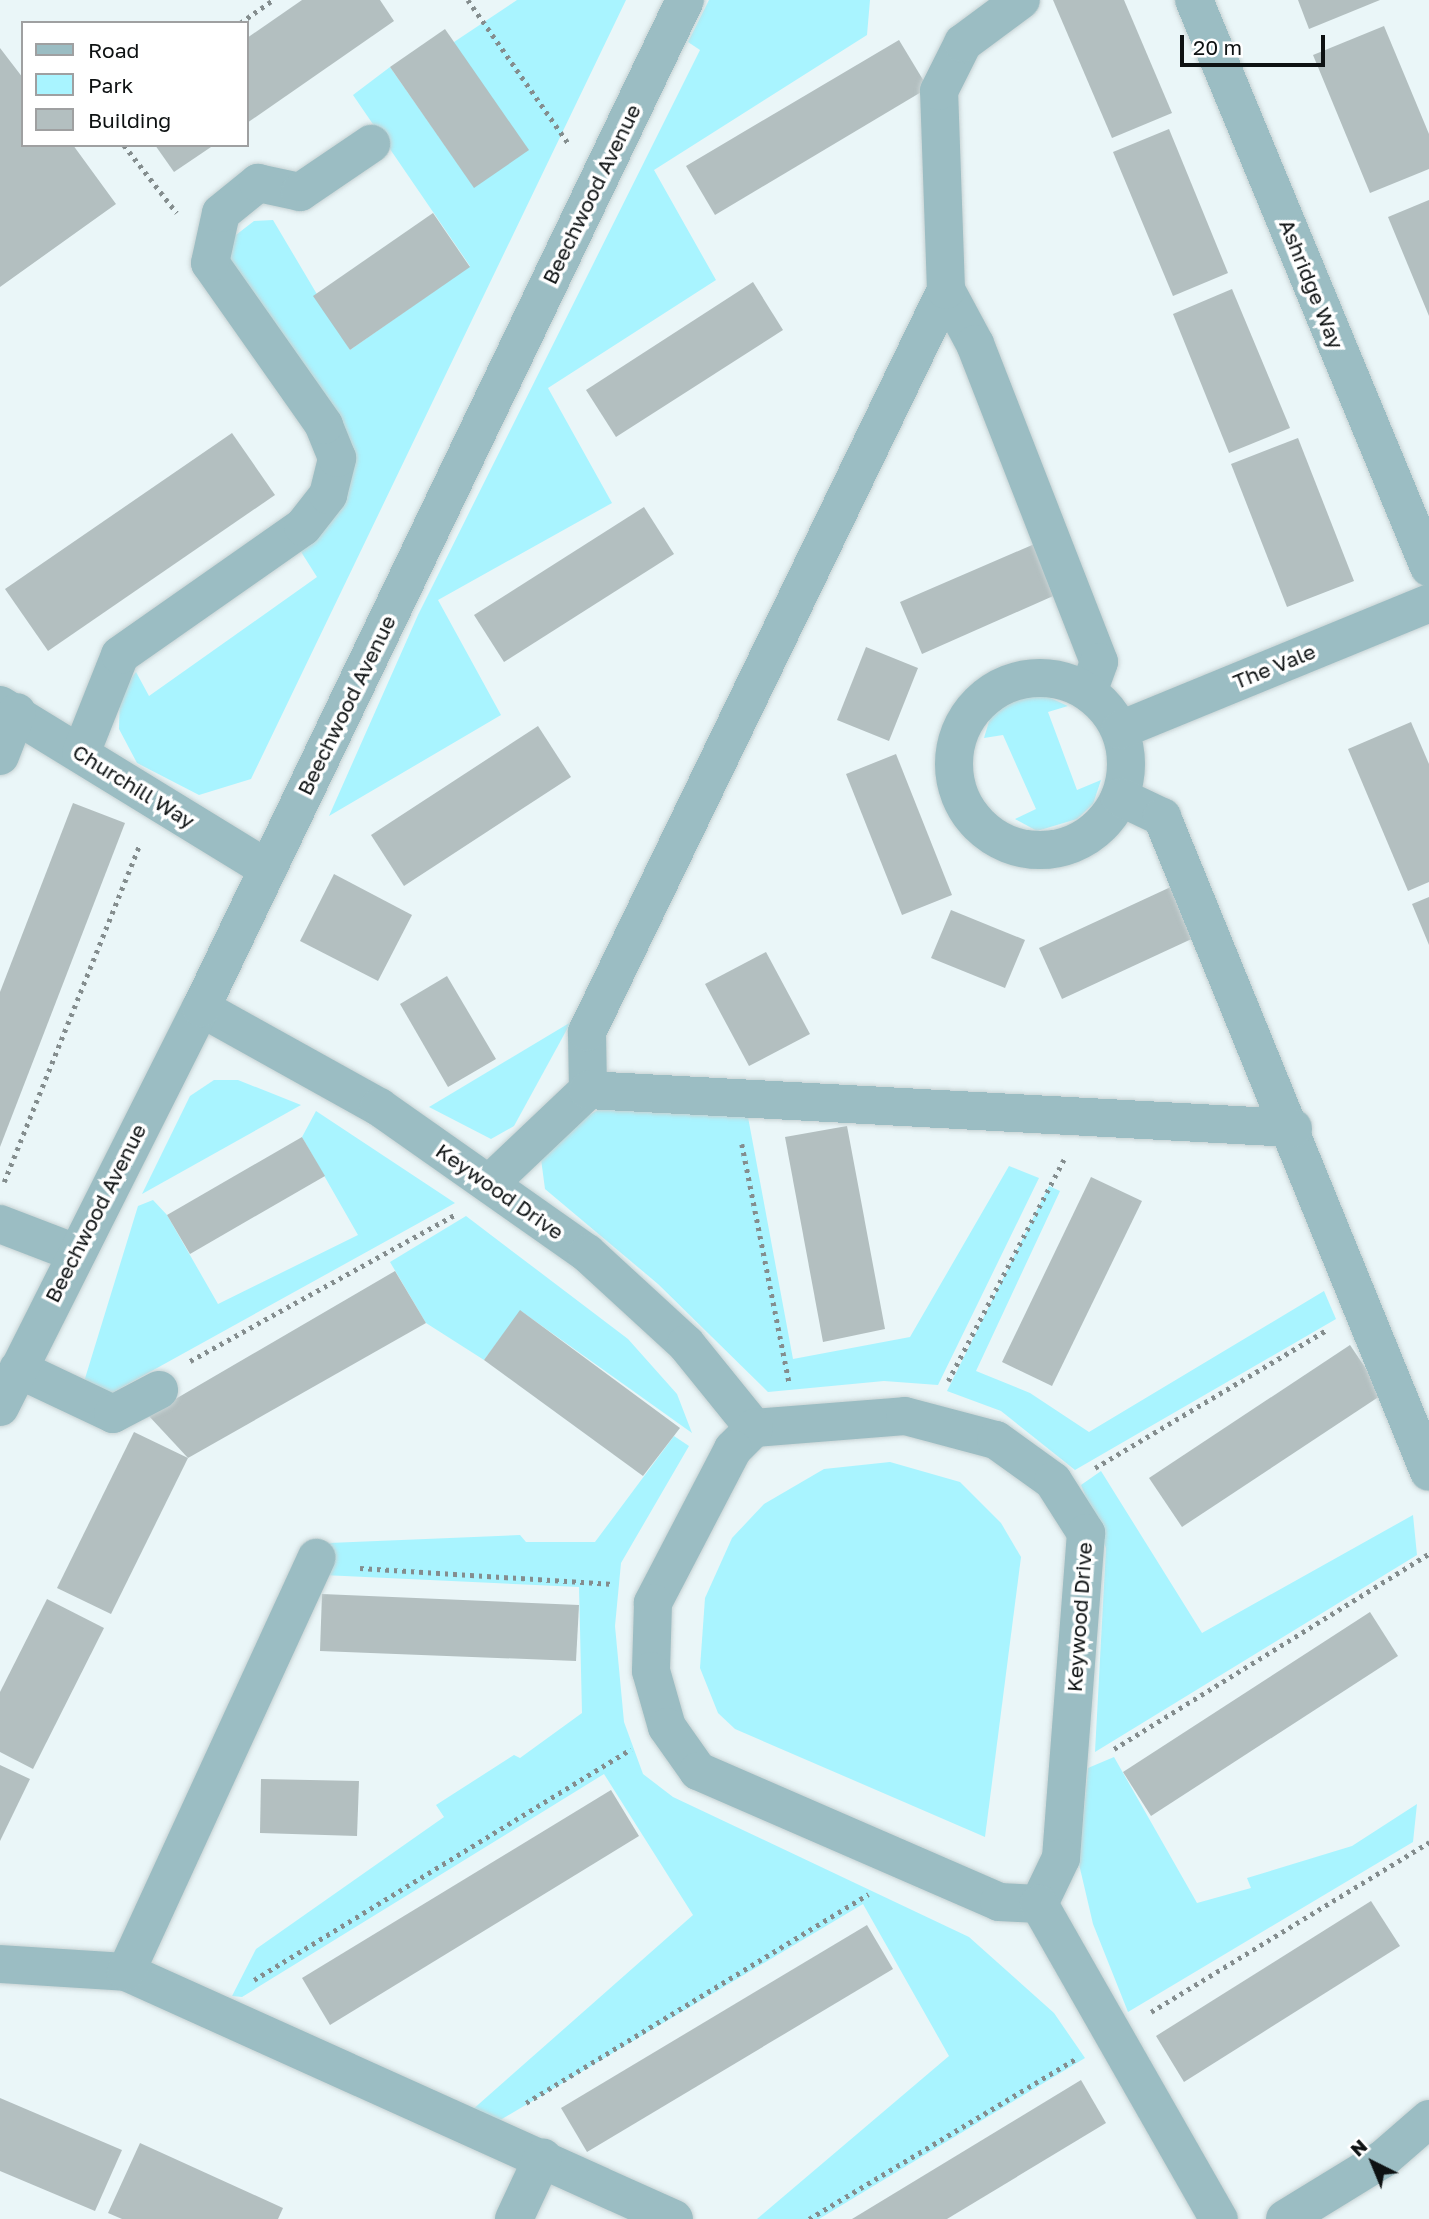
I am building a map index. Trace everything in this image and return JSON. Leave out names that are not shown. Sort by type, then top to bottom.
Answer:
[{"type":"street","name":"Beechwood Avenue","points":[[0,1407],[73,1252],[201,1008],[685,0]]},
{"type":"street","points":[[1021,0],[962,43],[939,91],[946,290],[975,344],[1099,662],[1088,692]]},
{"type":"street","name":"Ashridge Way","points":[[1194,0],[1429,568]]},
{"type":"street","points":[[81,753],[120,655],[303,527],[328,495],[337,458],[324,425],[210,263],[221,213],[258,183],[300,191],[371,144]]},
{"type":"street","points":[[496,1186],[588,1090],[587,1032],[946,290]]},
{"type":"street","name":"The Vale","points":[[1120,730],[1429,603]]},
{"type":"street","points":[[1034,677],[1088,692],[1120,730],[1126,775],[1120,797],[1083,839],[1048,849],[1001,841],[962,802],[955,747],[965,720],[983,699],[1034,677]]},
{"type":"street","points":[[0,756],[9,708]]},
{"type":"street","name":"Churchill Way","points":[[9,708],[268,869]]},
{"type":"street","points":[[1120,797],[1163,817],[1426,1453]]},
{"type":"street","name":"Keywood Drive","points":[[201,1008],[379,1107],[496,1186],[587,1253],[687,1344],[754,1428],[796,1421],[905,1416],[996,1440],[1061,1494],[1086,1533],[1061,1858],[1039,1904]]},
{"type":"street","points":[[588,1090],[1293,1128]]},
{"type":"street","points":[[0,1224],[73,1252]]},
{"type":"street","points":[[18,1368],[114,1414],[167,1379]]},
{"type":"street","points":[[754,1428],[733,1449],[653,1603],[651,1671],[667,1727],[698,1772],[999,1902],[1039,1904],[1111,2037],[1219,2219]]},
{"type":"street","points":[[126,1972],[315,1562]]},
{"type":"street","points":[[0,1964],[126,1972],[543,2157],[674,2219]]},
{"type":"street","points":[[1285,2219],[1383,2159],[1429,2119]]},
{"type":"street","points":[[514,2219],[543,2157]]},
{"type":"path","points":[[243,21],[273,0]]},
{"type":"path","points":[[468,0],[568,143],[608,158]]},
{"type":"path","points":[[125,147],[169,208],[216,235]]},
{"type":"path","points":[[0,1193],[157,800]]},
{"type":"path","points":[[733,1098],[796,1421]]},
{"type":"path","points":[[927,1422],[1076,1136],[1078,1116]]},
{"type":"path","points":[[167,1379],[496,1186]]},
{"type":"path","points":[[1061,1494],[1364,1308]]},
{"type":"path","points":[[1070,1760],[1102,1757],[1429,1554]]},
{"type":"path","points":[[315,1562],[661,1587]]},
{"type":"path","points":[[225,2015],[263,1971],[667,1727]]},
{"type":"path","points":[[809,2219],[1429,1842]]},
{"type":"path","points":[[482,2130],[887,1883],[899,1861]]},
{"type":"green space","points":[[517,0],[626,0],[251,779],[199,795],[137,763],[119,729],[120,693],[136,672],[149,696],[317,577],[298,547],[352,470],[229,263],[232,238],[254,221],[273,220],[350,350],[470,266],[353,95],[390,67],[474,187],[454,42]]},
{"type":"green space","points":[[709,0],[870,0],[867,35],[654,170],[716,280],[548,388],[612,503],[438,600],[501,715],[329,816],[418,615],[700,50],[688,42]]},
{"type":"green space","points":[[1035,691],[1068,706],[1048,712],[1077,790],[1101,780],[1093,804],[1077,819],[1037,831],[1015,819],[1036,809],[1003,735],[984,738],[993,708]]},
{"type":"green space","points":[[571,1022],[514,1126],[491,1139],[429,1107]]},
{"type":"green space","points":[[214,1080],[238,1080],[301,1105],[142,1194],[190,1096]]},
{"type":"green space","points":[[606,1106],[748,1117],[793,1359],[910,1337],[1009,1166],[1039,1178],[938,1385],[884,1381],[768,1392],[658,1284],[545,1189],[541,1159],[569,1125]]},
{"type":"green space","points":[[316,1111],[455,1203],[101,1399],[83,1385],[138,1206],[153,1200],[167,1215],[218,1304],[358,1235],[302,1137]]},
{"type":"green space","points":[[1049,1186],[1060,1191],[976,1371],[1030,1393],[1089,1432],[1324,1291],[1336,1319],[1075,1470],[1001,1411],[947,1391]]},
{"type":"green space","points":[[466,1216],[628,1339],[677,1394],[692,1433],[521,1311],[484,1360],[426,1323],[390,1262]]},
{"type":"green space","points":[[674,1436],[689,1446],[621,1563],[615,1626],[624,1722],[643,1774],[673,1797],[969,1937],[1054,2013],[1085,2058],[819,2219],[757,2219],[949,2056],[863,1904],[492,2125],[471,2111],[693,1915],[604,1774],[242,1997],[232,1996],[256,1949],[444,1817],[436,1805],[514,1755],[520,1758],[582,1713],[579,1587],[323,1575],[329,1543],[520,1535],[526,1542],[595,1542]]},
{"type":"green space","points":[[890,1462],[960,1482],[1001,1523],[1021,1557],[985,1837],[735,1729],[718,1713],[700,1668],[705,1598],[732,1538],[764,1504],[824,1469]]},
{"type":"green space","points":[[1101,1471],[1202,1633],[1413,1515],[1417,1555],[1095,1752],[1106,1548],[1081,1485]]},
{"type":"green space","points":[[1114,1757],[1197,1903],[1251,1888],[1247,1878],[1352,1846],[1417,1804],[1413,1842],[1128,2012],[1093,1924],[1079,1864],[1088,1768]]},
{"type":"building","points":[[302,0],[380,0],[394,21],[248,122],[248,37]]},
{"type":"building","points":[[1053,0],[1124,0],[1172,113],[1112,138]]},
{"type":"building","points":[[1298,0],[1380,0],[1309,29]]},
{"type":"building","points":[[1384,26],[1429,134],[1429,169],[1370,193],[1313,55]]},
{"type":"building","points":[[445,29],[529,150],[474,188],[390,67]]},
{"type":"building","points":[[899,40],[928,88],[715,215],[686,166]]},
{"type":"building","points":[[0,48],[21,75],[21,147],[74,147],[116,204],[0,287]]},
{"type":"building","points":[[1169,129],[1228,273],[1173,296],[1113,152]]},
{"type":"building","points":[[156,147],[211,147],[174,172]]},
{"type":"building","points":[[1429,200],[1429,316],[1388,217]]},
{"type":"building","points":[[433,213],[470,267],[350,350],[313,296]]},
{"type":"building","points":[[753,282],[783,330],[616,437],[586,390]]},
{"type":"building","points":[[1232,289],[1290,428],[1229,453],[1173,314]]},
{"type":"building","points":[[232,433],[275,495],[48,651],[5,589]]},
{"type":"building","points":[[1298,438],[1354,581],[1287,607],[1231,464]]},
{"type":"building","points":[[644,507],[674,554],[504,662],[474,615]]},
{"type":"building","points":[[1039,542],[1060,593],[922,654],[900,602]]},
{"type":"building","points":[[866,647],[918,668],[889,741],[837,720]]},
{"type":"building","points":[[1411,722],[1429,764],[1429,882],[1408,891],[1348,749]]},
{"type":"building","points":[[538,726],[571,777],[404,886],[371,835]]},
{"type":"building","points":[[896,754],[952,895],[902,915],[846,774]]},
{"type":"building","points":[[73,803],[125,823],[0,1147],[0,992]]},
{"type":"building","points":[[334,874],[412,915],[378,981],[300,941]]},
{"type":"building","points":[[1175,885],[1198,936],[1062,999],[1039,948]]},
{"type":"building","points":[[1429,897],[1429,945],[1412,904]]},
{"type":"building","points":[[951,910],[1025,940],[1005,988],[931,958]]},
{"type":"building","points":[[766,952],[810,1034],[749,1066],[705,984]]},
{"type":"building","points":[[447,976],[496,1059],[448,1087],[400,1004]]},
{"type":"building","points":[[847,1126],[885,1329],[823,1342],[785,1137]]},
{"type":"building","points":[[302,1137],[325,1176],[190,1254],[167,1215]]},
{"type":"building","points":[[1091,1177],[1142,1201],[1052,1386],[1002,1362]]},
{"type":"building","points":[[395,1271],[426,1323],[188,1458],[148,1415]]},
{"type":"building","points":[[520,1310],[680,1428],[643,1476],[484,1360]]},
{"type":"building","points":[[1350,1345],[1383,1394],[1182,1527],[1149,1478]]},
{"type":"building","points":[[134,1432],[188,1458],[111,1614],[57,1588]]},
{"type":"building","points":[[322,1594],[579,1605],[576,1661],[320,1651]]},
{"type":"building","points":[[47,1599],[104,1628],[33,1769],[0,1752],[0,1692]]},
{"type":"building","points":[[1370,1612],[1398,1656],[1151,1816],[1123,1772]]},
{"type":"building","points":[[0,1765],[30,1779],[0,1841]]},
{"type":"building","points":[[261,1779],[359,1781],[357,1836],[260,1833]]},
{"type":"building","points":[[611,1790],[639,1836],[330,2025],[302,1978]]},
{"type":"building","points":[[1371,1901],[1400,1946],[1184,2082],[1156,2036]]},
{"type":"building","points":[[867,1925],[893,1969],[587,2152],[561,2108]]},
{"type":"building","points":[[1081,2080],[1106,2123],[947,2219],[852,2219]]},
{"type":"building","points":[[0,2098],[122,2150],[95,2211],[0,2171]]},
{"type":"building","points":[[140,2143],[283,2208],[278,2219],[122,2219],[108,2213]]}]
